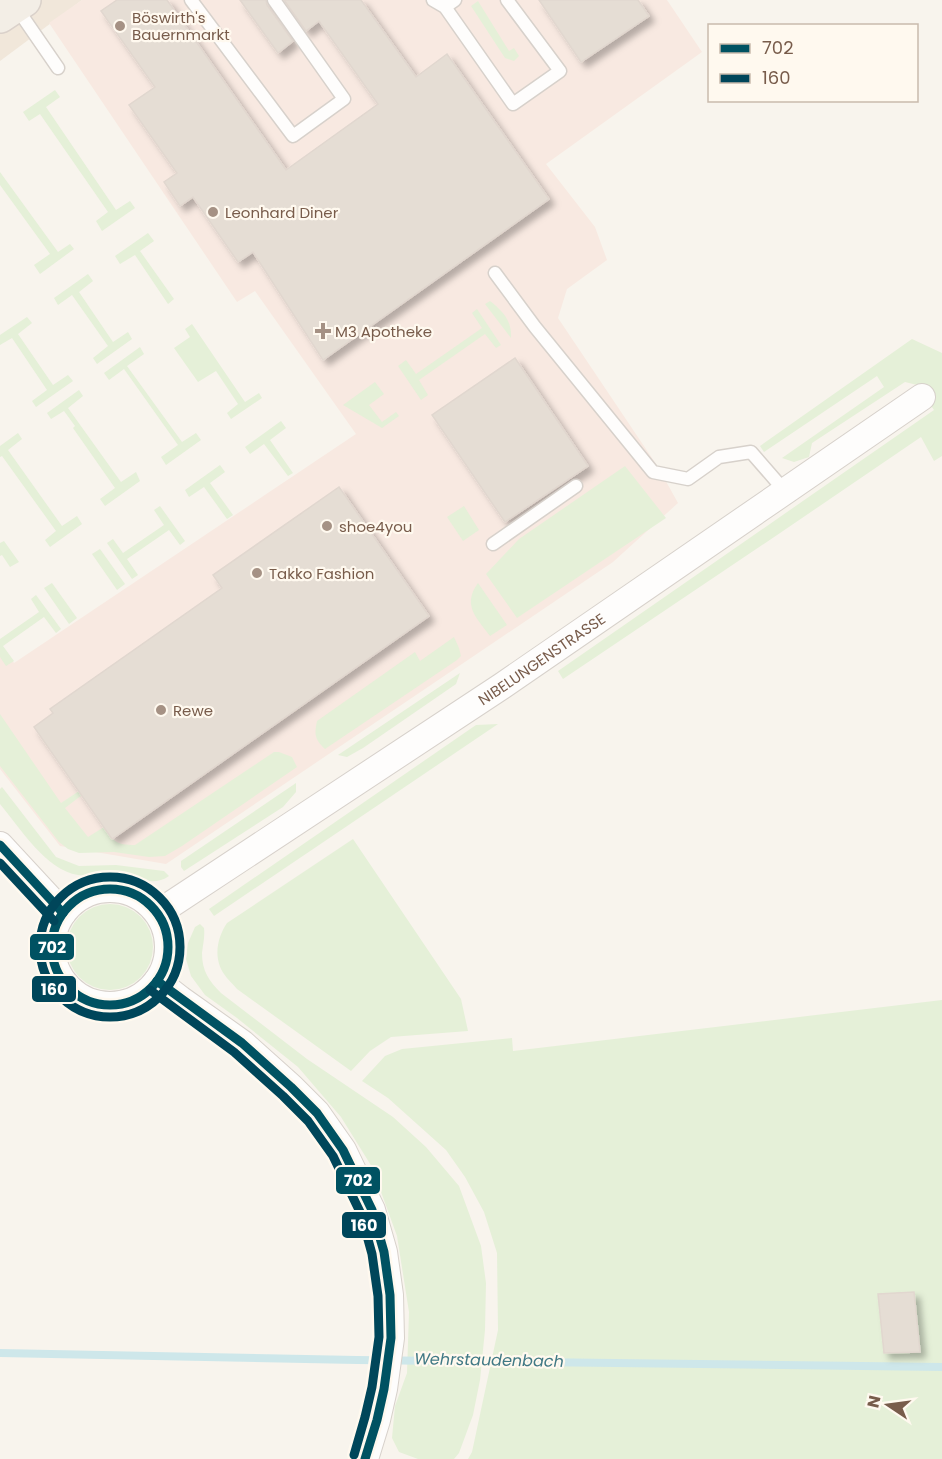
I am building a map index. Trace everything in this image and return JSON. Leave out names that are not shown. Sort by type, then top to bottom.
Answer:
[{"type":"street","name":"NIBELUNGENSTRASSE","points":[[158,914],[502,686],[922,397]]},
{"type":"street","points":[[0,845],[63,912]]},
{"type":"street","points":[[115,889],[134,894],[151,905],[158,914],[168,940],[166,960],[160,978],[147,992],[132,1002],[113,1006],[94,1004],[78,996],[64,984],[55,967],[51,949],[54,931],[63,912],[77,899],[95,891],[115,889]]},
{"type":"street","points":[[157,981],[242,1043],[317,1113],[343,1150],[372,1210],[384,1252],[390,1295],[391,1338],[384,1389],[365,1459]]},
{"type":"lane","points":[[191,0],[293,136],[344,99],[274,0]]},
{"type":"lane","points":[[433,0],[450,4],[513,104],[560,71],[507,0]]},
{"type":"lane","points":[[13,5],[58,68]]},
{"type":"lane","points":[[495,273],[535,327],[653,472],[688,479],[719,457],[751,452],[784,490]]},
{"type":"lane","points":[[494,544],[576,486]]},
{"type":"shaded area","points":[[0,0],[82,0],[0,61]]},
{"type":"shaded area","points":[[82,0],[667,0],[702,52],[546,164],[595,227],[607,260],[567,289],[558,318],[658,467],[678,503],[613,562],[166,864],[60,846],[0,769],[0,643],[14,663],[356,434],[255,291],[237,302],[49,23]]},
{"type":"green space","points":[[478,1],[509,51],[514,48],[519,56],[514,61],[505,58],[471,6]]},
{"type":"green space","points":[[55,90],[60,97],[46,107],[116,210],[130,201],[135,208],[102,231],[96,221],[108,212],[40,114],[29,121],[23,112]]},
{"type":"green space","points":[[0,172],[58,252],[70,244],[74,249],[40,274],[34,265],[50,254],[0,185]]},
{"type":"green space","points":[[148,233],[154,241],[140,251],[174,299],[168,304],[135,255],[120,264],[115,256]]},
{"type":"green space","points":[[88,274],[93,281],[79,292],[113,342],[128,332],[132,339],[97,364],[93,358],[108,346],[72,295],[58,305],[54,298]]},
{"type":"green space","points":[[490,301],[506,317],[510,326],[511,338],[485,304]]},
{"type":"green space","points":[[477,309],[501,345],[496,348],[485,334],[419,380],[428,395],[421,400],[398,366],[406,360],[416,374],[482,328],[472,313]]},
{"type":"green space","points":[[27,317],[32,323],[18,334],[53,385],[68,375],[73,381],[36,407],[32,401],[47,390],[12,338],[0,345],[0,335]]},
{"type":"green space","points":[[192,324],[245,402],[259,393],[262,398],[231,419],[227,413],[238,404],[216,371],[198,382],[174,348],[190,337],[185,329]]},
{"type":"green space","points":[[912,339],[942,353],[942,456],[934,461],[921,437],[563,679],[558,671],[934,410],[917,385],[905,382],[812,443],[809,457],[794,462],[782,458],[884,387],[877,376],[764,452],[760,446]]},
{"type":"green space","points":[[140,347],[144,354],[127,366],[182,442],[196,433],[201,440],[166,465],[161,457],[178,445],[124,369],[109,380],[104,373]]},
{"type":"green space","points":[[375,382],[384,394],[369,405],[382,422],[396,412],[399,416],[382,428],[343,405]]},
{"type":"green space","points":[[79,390],[83,396],[68,408],[121,482],[136,472],[140,481],[105,506],[100,499],[115,488],[73,428],[75,426],[64,411],[51,419],[47,413]]},
{"type":"green space","points":[[281,421],[286,428],[270,440],[293,473],[288,476],[264,444],[250,454],[245,447]]},
{"type":"green space","points":[[18,433],[22,439],[8,450],[62,526],[77,516],[82,524],[50,547],[45,540],[56,531],[2,456],[0,457],[0,446]]},
{"type":"green space","points":[[220,465],[225,472],[210,483],[233,515],[227,519],[204,487],[189,497],[185,490]]},
{"type":"green space","points":[[625,466],[666,518],[517,618],[486,574],[519,539]]},
{"type":"green space","points":[[160,506],[185,541],[180,545],[169,530],[127,559],[138,575],[132,579],[107,543],[113,539],[123,553],[164,525],[154,510]]},
{"type":"green space","points":[[464,506],[479,530],[463,541],[447,517]]},
{"type":"green space","points":[[4,541],[19,562],[10,567],[2,555],[0,556],[0,543]]},
{"type":"green space","points":[[100,549],[125,584],[117,590],[92,554]]},
{"type":"green space","points":[[52,583],[77,618],[69,624],[44,588]]},
{"type":"green space","points":[[478,583],[507,625],[490,636],[476,617],[471,604],[473,591]]},
{"type":"green space","points":[[36,595],[61,629],[56,633],[44,617],[3,646],[14,661],[6,666],[0,657],[0,639],[39,612],[31,599]]},
{"type":"green space","points":[[454,637],[461,656],[457,660],[325,749],[319,742],[316,736],[317,721],[415,652],[420,661]]},
{"type":"green space","points":[[460,673],[456,684],[363,748],[347,757],[338,755]]},
{"type":"green space","points":[[0,714],[61,803],[79,791],[82,795],[65,808],[88,837],[104,827],[113,839],[123,844],[135,845],[274,752],[292,757],[297,767],[165,856],[149,857],[114,852],[79,853],[59,842],[0,766]]},
{"type":"green space","points":[[498,724],[214,916],[209,909],[476,725]]},
{"type":"green space","points":[[296,783],[296,792],[283,807],[184,871],[181,861]]},
{"type":"green space","points":[[2,787],[56,857],[79,866],[116,865],[164,871],[169,876],[159,881],[148,881],[114,875],[82,876],[66,871],[34,847],[0,804]]},
{"type":"green space","points":[[353,839],[461,999],[468,1031],[391,1037],[370,1051],[351,1071],[237,989],[224,974],[217,955],[221,935],[227,923]]},
{"type":"green space","points":[[110,904],[127,907],[141,916],[150,930],[153,947],[150,964],[141,978],[127,987],[110,990],[93,987],[79,978],[70,964],[67,947],[70,930],[79,916],[93,907]]},
{"type":"green space","points":[[200,924],[204,928],[202,959],[205,970],[221,993],[307,1059],[393,1117],[426,1147],[459,1186],[481,1246],[486,1283],[485,1330],[480,1380],[473,1415],[459,1453],[454,1459],[418,1459],[399,1452],[392,1438],[395,1406],[407,1373],[409,1312],[397,1236],[372,1167],[341,1117],[298,1067],[205,995],[191,976],[186,959],[188,943],[195,927]]},
{"type":"green space","points":[[942,1000],[942,1459],[468,1459],[472,1452],[498,1330],[497,1253],[484,1212],[465,1177],[446,1150],[388,1098],[362,1081],[385,1056],[402,1049],[512,1038],[513,1051]]},
{"type":"building","points":[[117,0],[167,0],[286,170],[378,104],[319,21],[306,31],[284,0],[361,0],[416,77],[447,54],[549,199],[323,360],[253,252],[238,262],[193,197],[180,206],[164,182],[177,173],[129,105],[155,87],[101,11]]},
{"type":"building","points":[[240,0],[266,0],[267,5],[293,41],[278,53]]},
{"type":"building","points":[[539,0],[638,0],[649,16],[581,62]]},
{"type":"building","points":[[515,358],[588,466],[505,522],[432,415]]},
{"type":"building","points":[[339,487],[429,616],[112,839],[34,727],[53,713],[50,709],[222,588],[213,575]]},
{"type":"building","points":[[914,1292],[920,1352],[884,1353],[878,1294]]},
{"type":"waterway","name":"Wehrstaudenbach","points":[[0,1353],[942,1367]]},
{"type":"transit line","name":"702","points":[[0,845],[63,913]]},
{"type":"transit line","name":"160","points":[[0,863],[54,921]]},
{"type":"transit line","name":"160","points":[[110,877],[137,882],[159,898],[175,920],[180,947],[175,974],[159,996],[137,1012],[110,1017],[83,1012],[61,996],[45,974],[40,947],[45,920],[61,898],[83,882],[110,877]]},
{"type":"transit line","name":"702","points":[[110,889],[132,893],[151,906],[164,925],[168,947],[164,969],[151,988],[132,1001],[110,1005],[88,1001],[69,988],[56,969],[52,947],[56,925],[69,906],[88,893],[110,889]]},
{"type":"transit line","name":"702","points":[[157,981],[242,1043],[317,1113],[343,1150],[372,1210],[384,1252],[390,1295],[391,1338],[384,1389],[365,1459]]},
{"type":"transit line","name":"160","points":[[150,990],[234,1052],[308,1121],[333,1156],[361,1214],[372,1254],[378,1296],[379,1337],[372,1387],[354,1455]]},
{"type":"place","name":"Böswirth's Bauernmarkt","points":[[120,26]]},
{"type":"place","name":"Leonhard Diner","points":[[213,212]]},
{"type":"place","name":"M3 Apotheke","points":[[323,331]]},
{"type":"place","name":"shoe4you","points":[[327,526]]},
{"type":"place","name":"Takko Fashion","points":[[257,573]]},
{"type":"place","name":"Rewe","points":[[161,710]]}]
